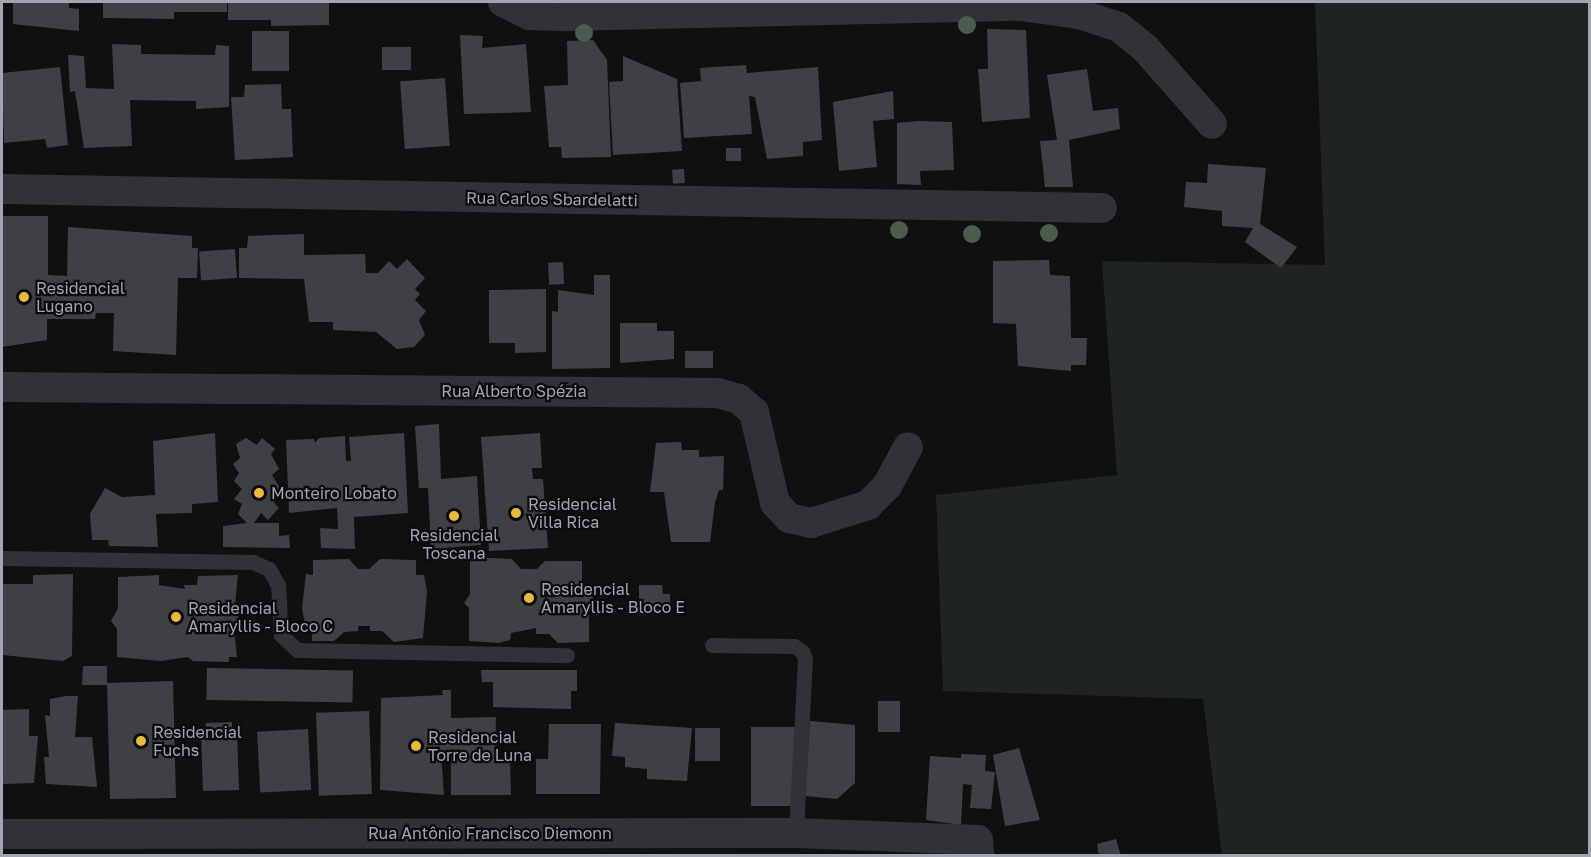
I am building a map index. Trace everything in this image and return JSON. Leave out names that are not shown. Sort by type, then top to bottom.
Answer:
[{"type":"street","points":[[503,2],[530,15],[567,16],[1021,6],[1079,14],[1119,27],[1145,48],[1212,124]]},
{"type":"street","name":"Rua Carlos Sbardelatti","points":[[2,189],[1102,208]]},
{"type":"street","name":"Rua Alberto Spézia","points":[[2,387],[717,393],[738,399],[754,412],[775,502],[789,518],[812,523],[840,517],[868,505],[887,486],[908,447]]},
{"type":"street","name":"Rua Antônio Francisco Diemonn","points":[[2,834],[496,844],[796,844],[979,848]]},
{"type":"lane","points":[[2,558],[253,562],[269,569],[278,585],[281,635],[297,650],[567,655]]},
{"type":"lane","points":[[712,645],[794,646],[806,659],[796,844]]},
{"type":"shaded area","points":[[1315,2],[1589,2],[1589,855],[1222,855],[1203,699],[943,691],[936,495],[1117,475],[1102,261],[1325,265]]},
{"type":"building","points":[[13,2],[69,2],[69,8],[79,9],[79,31],[13,24]]},
{"type":"building","points":[[103,2],[227,2],[227,12],[174,12],[174,19],[103,18]]},
{"type":"building","points":[[228,2],[329,2],[329,25],[271,26],[271,20],[228,20]]},
{"type":"building","points":[[987,29],[1026,30],[1030,118],[982,122],[978,69],[988,69]]},
{"type":"building","points":[[252,31],[289,31],[289,71],[252,71]]},
{"type":"building","points":[[460,35],[483,36],[482,48],[526,44],[531,112],[464,114]]},
{"type":"building","points":[[593,40],[607,60],[611,157],[562,158],[561,147],[549,147],[544,86],[568,85],[567,41]]},
{"type":"building","points":[[112,44],[141,45],[141,54],[215,55],[216,45],[229,46],[229,107],[196,109],[196,101],[130,100],[132,146],[84,148],[75,91],[70,92],[68,55],[84,56],[86,88],[114,89]]},
{"type":"building","points":[[382,47],[411,47],[411,70],[382,70]]},
{"type":"building","points":[[623,56],[677,79],[682,151],[613,155],[609,82],[623,81]]},
{"type":"building","points":[[746,65],[747,73],[818,67],[822,140],[803,142],[803,156],[767,159],[755,97],[749,96],[752,134],[684,138],[680,83],[701,81],[700,68]]},
{"type":"building","points":[[60,67],[68,145],[47,148],[45,139],[4,143],[2,73]]},
{"type":"building","points":[[1087,69],[1093,111],[1118,108],[1120,129],[1069,140],[1073,187],[1045,187],[1040,141],[1057,140],[1047,75]]},
{"type":"building","points":[[445,78],[450,146],[405,149],[400,81]]},
{"type":"building","points":[[281,84],[282,109],[291,109],[293,157],[235,160],[231,97],[244,97],[245,85]]},
{"type":"building","points":[[893,91],[894,119],[873,121],[877,167],[839,171],[833,102]]},
{"type":"building","points":[[952,122],[954,170],[920,171],[921,185],[897,184],[897,123]]},
{"type":"building","points":[[726,148],[741,148],[741,161],[726,161]]},
{"type":"building","points":[[1208,164],[1266,168],[1260,224],[1297,247],[1281,268],[1245,242],[1253,228],[1222,226],[1222,211],[1184,207],[1186,182],[1207,183]]},
{"type":"building","points":[[684,169],[685,183],[673,184],[672,170]]},
{"type":"building","points":[[2,216],[48,216],[48,275],[67,276],[68,227],[192,236],[192,248],[198,248],[197,278],[178,278],[176,355],[113,351],[114,313],[96,313],[95,319],[47,319],[47,340],[2,347]]},
{"type":"building","points":[[304,234],[304,255],[365,254],[366,273],[378,273],[389,261],[397,269],[407,259],[425,278],[415,289],[420,294],[415,300],[426,311],[419,320],[425,335],[414,347],[397,349],[376,332],[333,330],[333,322],[309,322],[304,279],[239,278],[239,248],[247,248],[248,236]]},
{"type":"building","points":[[235,249],[237,278],[201,280],[199,252]]},
{"type":"building","points":[[1049,260],[1050,275],[1070,276],[1071,338],[1087,338],[1086,365],[1071,365],[1071,371],[1018,366],[1016,324],[993,323],[993,261]]},
{"type":"building","points":[[563,262],[564,284],[549,285],[548,263]]},
{"type":"building","points":[[594,275],[610,275],[610,368],[552,369],[552,311],[558,312],[558,290],[594,295]]},
{"type":"building","points":[[546,289],[546,352],[515,353],[515,343],[489,343],[489,290]]},
{"type":"building","points":[[620,323],[657,323],[657,331],[674,331],[674,359],[620,363]]},
{"type":"building","points":[[685,351],[713,351],[713,368],[685,368]]},
{"type":"building","name":"Residencial Toscana","points":[[439,424],[441,479],[477,476],[481,545],[431,549],[428,488],[419,488],[415,426]]},
{"type":"building","points":[[215,433],[218,502],[192,504],[192,513],[156,514],[158,547],[109,546],[108,540],[92,540],[90,514],[105,488],[122,497],[155,495],[153,441]]},
{"type":"building","points":[[404,433],[408,513],[354,517],[355,549],[321,548],[320,528],[338,529],[337,508],[289,513],[286,440],[314,439],[315,443],[319,438],[345,436],[346,461],[351,461],[349,437]]},
{"type":"building","name":"Residencial Villa Rica","points":[[540,433],[542,468],[532,468],[533,479],[543,479],[548,548],[489,551],[481,437]]},
{"type":"building","name":"Monteiro Lobato","points":[[246,438],[257,445],[262,438],[275,449],[271,454],[279,469],[272,475],[280,488],[274,503],[279,508],[268,520],[261,513],[254,523],[279,523],[279,536],[289,535],[290,548],[223,547],[223,526],[247,523],[238,514],[242,504],[234,499],[242,489],[234,481],[239,473],[233,464],[240,458],[236,444]]},
{"type":"building","points":[[681,442],[682,450],[699,450],[699,457],[724,456],[723,490],[719,490],[715,502],[710,542],[671,542],[664,492],[650,492],[656,443]]},
{"type":"building","name":"Residencial Amaryllis - Bloco E","points":[[470,557],[512,559],[521,569],[537,569],[545,561],[582,561],[582,587],[588,587],[596,604],[589,612],[589,642],[558,643],[549,634],[536,634],[536,628],[511,633],[510,640],[499,643],[469,641],[469,608],[464,603],[470,594]]},
{"type":"building","points":[[349,559],[358,569],[369,569],[380,559],[416,560],[416,575],[424,575],[427,591],[423,638],[394,642],[382,631],[370,631],[370,626],[358,626],[358,631],[344,632],[334,641],[312,641],[312,625],[305,625],[302,608],[306,574],[313,575],[313,560]]},
{"type":"building","points":[[73,574],[72,656],[63,661],[2,655],[2,584],[33,584],[33,575]]},
{"type":"building","name":"Residencial Amaryllis - Bloco C","points":[[159,575],[159,585],[185,589],[184,585],[197,585],[198,576],[238,575],[234,613],[243,621],[234,630],[237,657],[229,657],[229,662],[193,661],[188,657],[161,661],[117,657],[117,629],[111,621],[118,608],[118,577]]},
{"type":"building","points":[[639,585],[662,585],[663,594],[670,594],[670,609],[639,609]]},
{"type":"building","name":"Residencial Fuchs","points":[[83,666],[107,666],[107,683],[173,681],[176,798],[110,799],[107,685],[82,685]]},
{"type":"building","points":[[207,668],[353,671],[352,703],[206,700]]},
{"type":"building","points":[[481,670],[577,670],[577,691],[571,691],[571,709],[493,707],[493,682],[482,682]]},
{"type":"building","points":[[442,690],[451,690],[451,718],[496,717],[495,762],[510,763],[511,795],[451,795],[451,754],[441,754],[444,795],[380,790],[381,698],[443,695]]},
{"type":"building","points":[[78,696],[75,737],[92,737],[97,787],[46,784],[44,757],[49,757],[45,715],[50,716],[50,699]]},
{"type":"building","points":[[878,701],[900,701],[900,732],[878,732]]},
{"type":"building","points":[[29,709],[29,736],[38,736],[34,783],[2,784],[2,710]]},
{"type":"building","points":[[369,711],[372,794],[319,796],[316,713]]},
{"type":"building","points":[[810,721],[855,725],[855,783],[837,799],[805,796]]},
{"type":"building","points":[[232,722],[232,733],[237,733],[239,790],[203,791],[201,734],[205,734],[206,723]]},
{"type":"building","points":[[615,723],[692,728],[687,781],[647,779],[647,769],[625,767],[625,757],[612,756]]},
{"type":"building","points":[[549,724],[601,724],[600,794],[536,794],[536,759],[548,759]]},
{"type":"building","points":[[751,727],[795,727],[795,806],[751,806]]},
{"type":"building","points":[[695,728],[720,728],[720,761],[695,761]]},
{"type":"building","points":[[308,729],[311,790],[260,793],[257,732]]},
{"type":"building","points":[[1019,748],[1040,820],[1005,826],[993,755]]},
{"type":"building","points":[[961,754],[986,755],[985,771],[995,772],[991,809],[970,808],[972,785],[963,784],[961,825],[926,820],[930,756],[961,758]]},
{"type":"building","points":[[1116,839],[1121,856],[1099,856],[1097,844]]},
{"type":"place","name":"Residencial Lugano","points":[[24,297]]},
{"type":"place","name":"Monteiro Lobato","points":[[259,493]]},
{"type":"place","name":"Residencial Villa Rica","points":[[516,513]]},
{"type":"place","name":"Residencial Toscana","points":[[454,516]]},
{"type":"place","name":"Residencial Amaryllis - Bloco E","points":[[529,598]]},
{"type":"place","name":"Residencial Amaryllis - Bloco C","points":[[176,617]]},
{"type":"place","name":"Residencial Fuchs","points":[[141,741]]},
{"type":"place","name":"Residencial Torre de Luna","points":[[416,746]]}]
